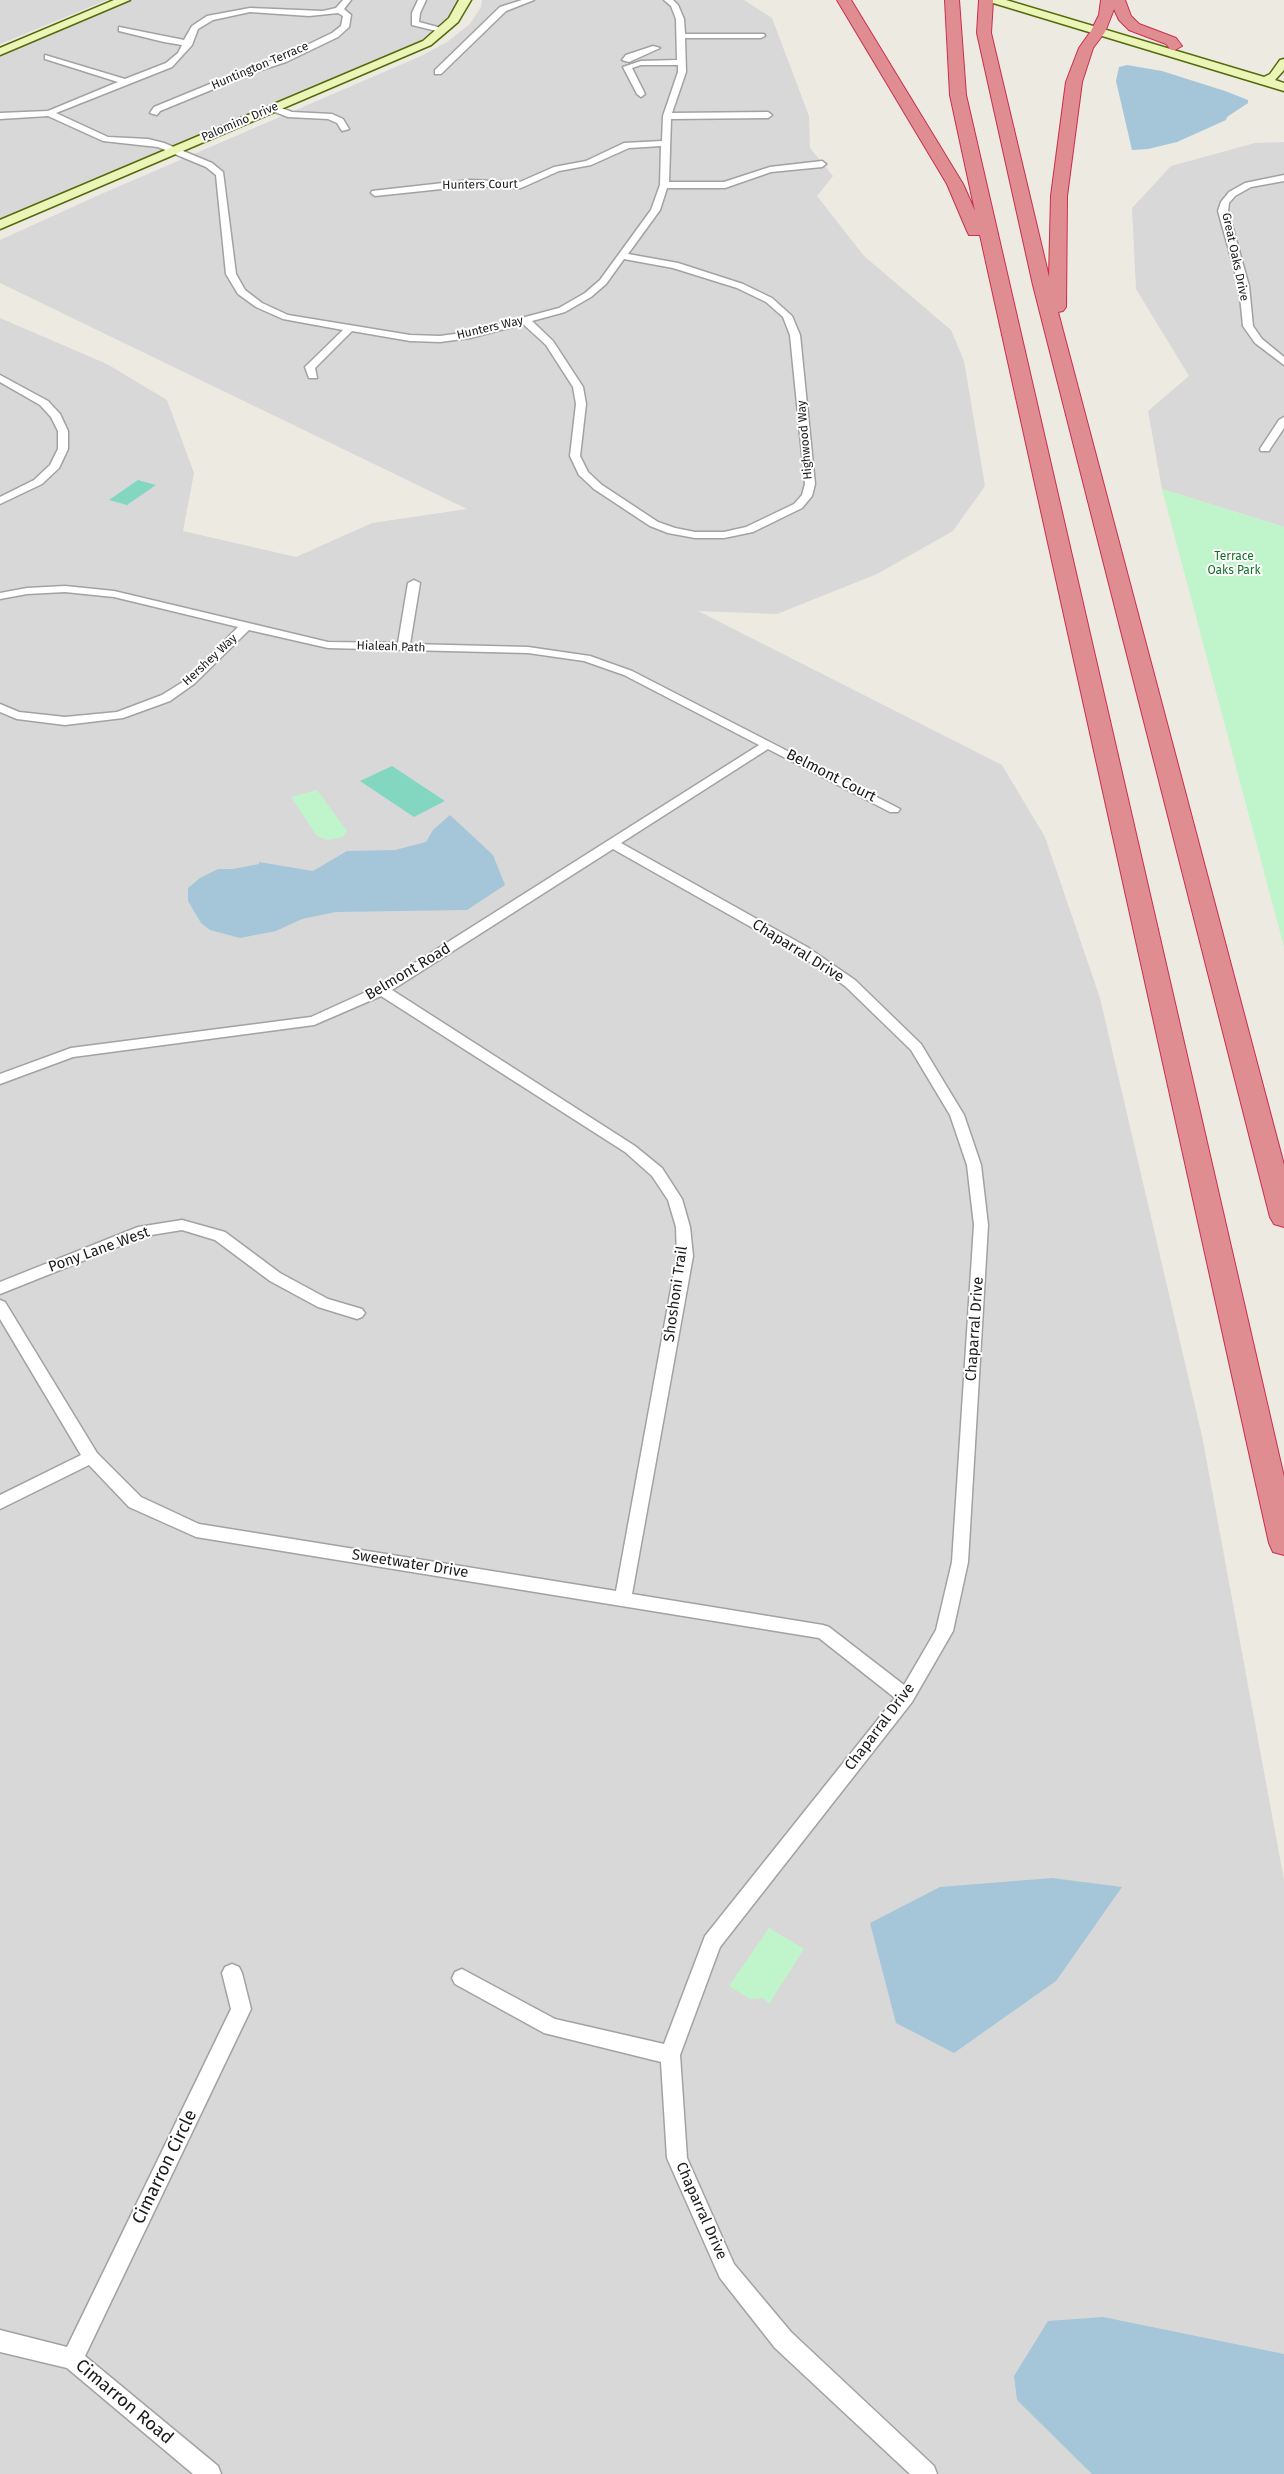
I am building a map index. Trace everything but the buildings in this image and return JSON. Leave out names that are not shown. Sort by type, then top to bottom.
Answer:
[{"type":"highway","points":[[844,0],[954,184],[999,284]]},
{"type":"highway","points":[[1057,338],[1059,196],[1074,82],[1086,48],[1106,15],[1108,0]]},
{"type":"highway","points":[[1118,0],[1124,17],[1134,27],[1171,41],[1175,46]]},
{"type":"highway","points":[[952,3],[958,95],[999,284],[1284,1543]]},
{"type":"highway","points":[[989,4],[984,33],[1042,285],[1284,1217]]},
{"type":"highway","points":[[1078,71],[1081,69],[1092,47],[1097,43],[1127,41]]},
{"type":"street","points":[[0,44],[106,0]]},
{"type":"street","points":[[0,52],[124,0]]},
{"type":"street","points":[[0,116],[49,113],[169,65],[181,54],[195,28],[210,18],[230,12],[266,10],[308,14],[338,10],[347,0]]},
{"type":"street","points":[[422,0],[422,4],[416,13],[415,23],[442,30]]},
{"type":"street","name":"Palomino Drive","points":[[0,225],[427,42],[454,20],[465,0]]},
{"type":"street","points":[[438,72],[504,9],[530,0]]},
{"type":"street","name":"Hunters Way","points":[[174,150],[210,165],[220,174],[231,274],[241,292],[259,305],[286,317],[410,338],[440,339],[470,335],[562,310],[588,296],[603,282],[655,210],[664,186],[667,116],[682,72],[680,19],[674,5],[668,0]]},
{"type":"street","points":[[1022,0],[1099,28],[1127,41],[1274,79]]},
{"type":"street","points":[[989,4],[1175,46],[1274,79],[1284,87]]},
{"type":"street","name":"Huntington Terrace","points":[[154,113],[157,110],[252,70],[283,60],[335,35],[345,26],[347,15],[338,10]]},
{"type":"street","points":[[122,29],[188,44]]},
{"type":"street","points":[[681,36],[761,36]]},
{"type":"street","points":[[633,64],[626,59],[656,48]]},
{"type":"street","points":[[48,57],[128,83]]},
{"type":"street","points":[[641,94],[627,67],[633,64],[682,62]]},
{"type":"street","points":[[1274,79],[1284,62]]},
{"type":"street","points":[[273,108],[291,115],[328,116],[340,121],[345,129]]},
{"type":"street","points":[[49,113],[106,140],[148,142],[174,150]]},
{"type":"street","points":[[667,116],[768,115]]},
{"type":"street","name":"Hunters Court","points":[[375,193],[470,183],[521,185],[558,169],[588,163],[627,145],[666,143]]},
{"type":"street","points":[[664,186],[725,185],[770,170],[822,164]]},
{"type":"street","name":"Great Oaks Drive","points":[[1284,178],[1269,179],[1248,185],[1232,194],[1225,202],[1223,211],[1244,286],[1248,326],[1258,341],[1284,362]]},
{"type":"street","name":"Highwood Way","points":[[525,320],[550,343],[578,386],[581,404],[575,456],[583,473],[598,487],[654,524],[672,531],[695,534],[724,535],[749,530],[798,506],[807,496],[810,484],[796,335],[787,316],[769,300],[740,286],[675,265],[623,256]]},
{"type":"street","points":[[313,376],[310,367],[349,329]]},
{"type":"street","points":[[0,378],[44,403],[56,416],[63,431],[63,449],[55,466],[38,482],[0,501]]},
{"type":"street","points":[[1265,449],[1284,420]]},
{"type":"street","points":[[403,648],[414,583]]},
{"type":"street","name":"Hialeah Path","points":[[0,596],[27,591],[65,589],[114,594],[328,645],[528,650],[586,658],[628,674],[768,744]]},
{"type":"street","name":"Hershey Way","points":[[0,708],[17,715],[65,722],[119,715],[166,698],[190,682],[246,626]]},
{"type":"street","name":"Belmont Court","points":[[768,744],[894,808]]},
{"type":"street","name":"Belmont Road","points":[[0,1079],[71,1053],[314,1021],[382,990],[768,744]]},
{"type":"street","name":"Chaparral Drive","points":[[612,843],[802,950],[850,983],[916,1047],[957,1116],[974,1165],[981,1225],[960,1562],[944,1631],[906,1697],[712,1942],[670,2056],[677,2158],[727,2271],[783,2340],[926,2474]]},
{"type":"street","name":"Shoshoni Trail","points":[[382,990],[630,1148],[657,1172],[675,1199],[683,1227],[685,1256],[623,1598]]},
{"type":"street","name":"Pony Lane West","points":[[0,1288],[143,1231],[182,1225],[220,1236],[275,1277],[323,1303],[357,1313]]},
{"type":"street","name":"Sweetwater Drive","points":[[0,1306],[92,1457],[135,1502],[196,1530],[823,1632],[906,1697]]},
{"type":"street","points":[[0,1503],[92,1457]]},
{"type":"street","name":"Cimarron Circle","points":[[72,2359],[241,2009],[232,1974]]},
{"type":"street","points":[[462,1978],[551,2027],[670,2056]]},
{"type":"street","name":"Cimarron Road","points":[[0,2341],[72,2359],[210,2474]]},
{"type":"shaded area","points":[[0,0],[107,0],[0,44]]},
{"type":"shaded area","points":[[124,0],[465,0],[427,43],[0,225],[0,52]]},
{"type":"shaded area","points":[[482,0],[744,0],[772,18],[809,116],[810,148],[833,176],[817,196],[864,256],[951,330],[964,361],[985,486],[953,531],[877,574],[777,614],[698,611],[1002,765],[1045,837],[1100,998],[1202,1436],[1284,1880],[1284,2474],[0,2474],[0,318],[107,364],[167,400],[194,473],[183,531],[296,557],[372,523],[467,509],[0,283],[0,240],[99,195],[421,56],[447,42],[470,24],[481,7]]},
{"type":"shaded area","points":[[1284,142],[1284,527],[1162,489],[1148,411],[1189,376],[1136,289],[1132,208],[1171,166],[1255,143]]},
{"type":"green space","points":[[138,480],[156,485],[127,505],[109,500]]},
{"type":"green space","name":"Terrace Oaks Park","points":[[1162,489],[1284,527],[1284,947]]},
{"type":"green space","points":[[392,766],[445,801],[414,817],[360,781]]},
{"type":"green space","points":[[317,790],[347,831],[343,837],[328,840],[317,836],[291,797]]},
{"type":"green space","points":[[769,1928],[804,1949],[769,2004],[763,1998],[750,1999],[729,1986]]},
{"type":"water","points":[[1127,65],[1162,71],[1225,91],[1248,100],[1248,103],[1227,117],[1226,120],[1177,142],[1148,149],[1132,150],[1116,81],[1119,67]]},
{"type":"water","points":[[450,815],[493,855],[505,885],[467,910],[336,912],[302,919],[276,931],[240,938],[210,930],[201,923],[188,901],[188,888],[200,878],[218,869],[233,869],[259,864],[259,862],[313,871],[347,851],[395,850],[426,842],[433,830]]},
{"type":"water","points":[[1052,1878],[1122,1887],[1056,1981],[954,2053],[896,2023],[870,1923],[940,1887]]},
{"type":"water","points":[[1103,2317],[1284,2354],[1284,2474],[1092,2474],[1017,2400],[1014,2376],[1048,2321]]}]
